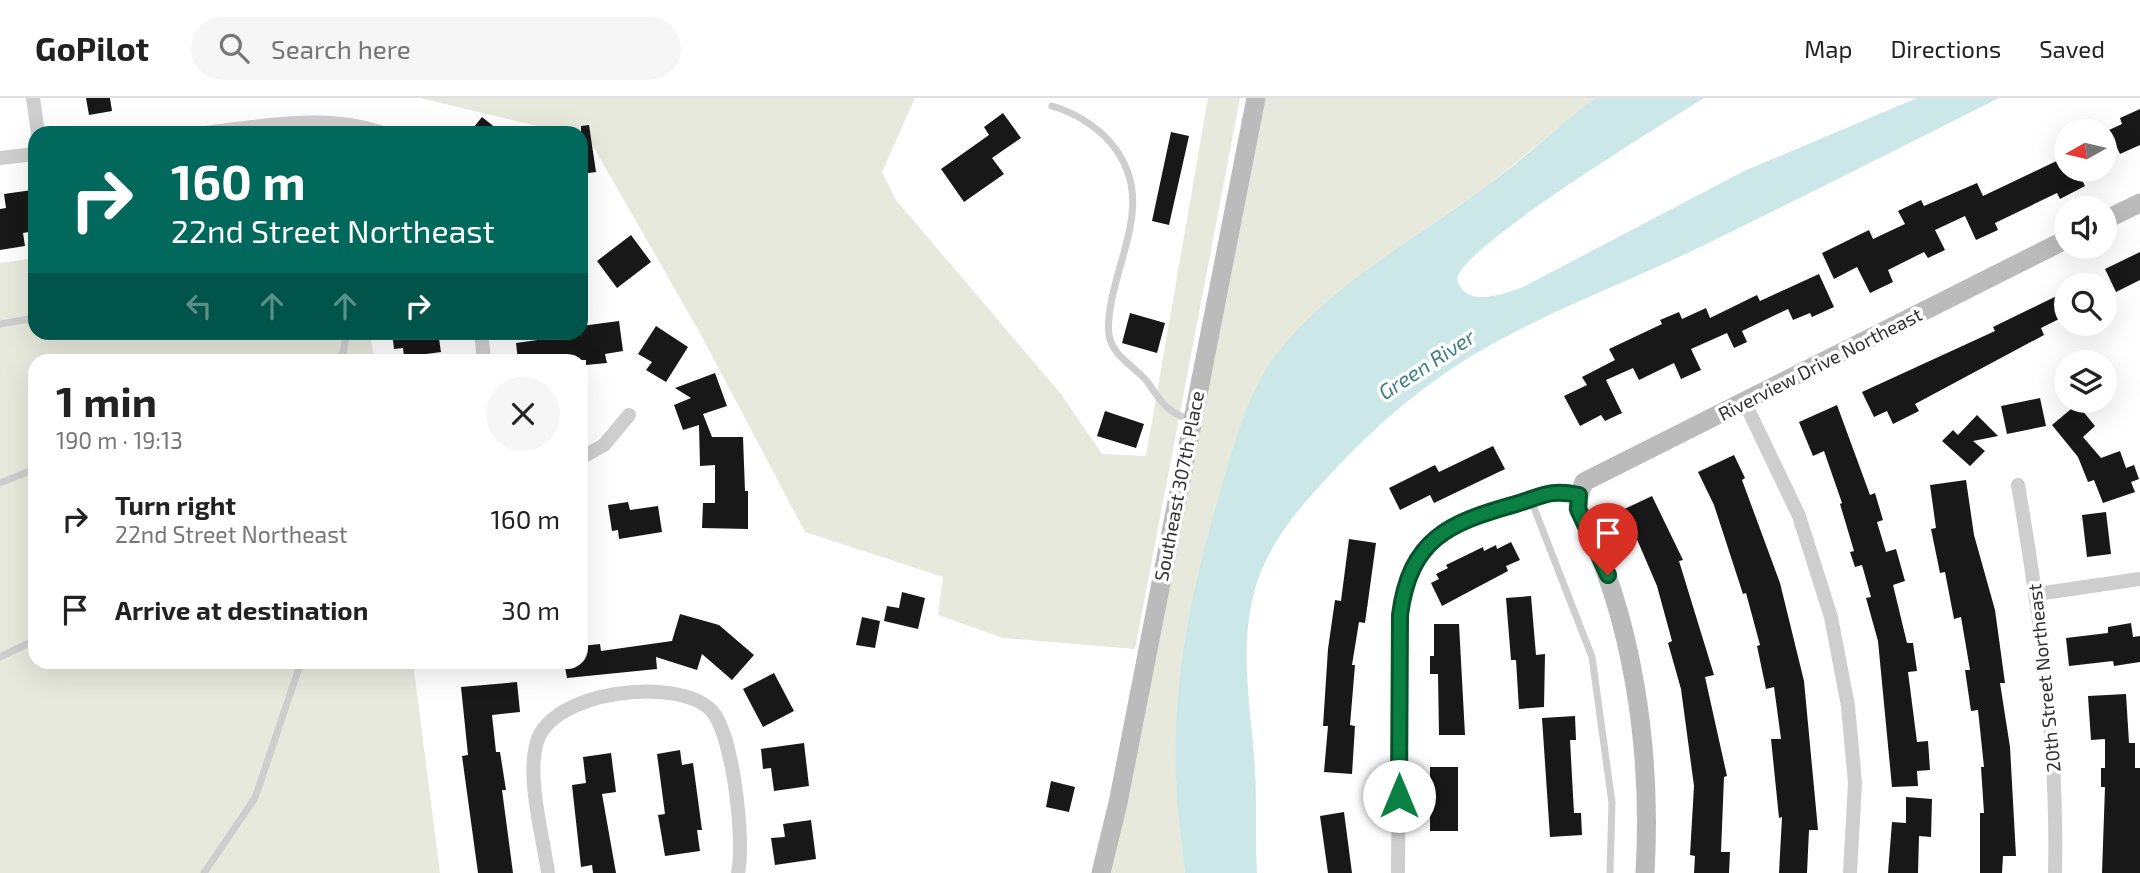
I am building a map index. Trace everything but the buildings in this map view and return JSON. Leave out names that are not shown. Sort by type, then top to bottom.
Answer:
[{"type":"street","points":[[33,98],[37,126]]},
{"type":"street","name":"Southeast 307th Place","points":[[1101,873],[1120,790],[1256,98]]},
{"type":"street","points":[[271,126],[331,120],[362,126]]},
{"type":"street","points":[[0,158],[28,155]]},
{"type":"street","points":[[2117,214],[2140,203]]},
{"type":"street","name":"Riverview Drive Northeast","points":[[1579,495],[1584,482],[2054,246]]},
{"type":"street","points":[[1745,403],[1799,516],[1831,617],[1848,706],[1855,783],[1850,873]]},
{"type":"street","points":[[588,454],[604,445],[629,415]]},
{"type":"street","name":"20th Street Northeast","points":[[2018,485],[2037,594],[2052,729],[2057,802],[2055,873]]},
{"type":"street","points":[[1398,873],[1400,615],[1403,590],[1413,562],[1436,536],[1483,513],[1531,500],[1555,490],[1579,495],[1578,509],[1614,590],[1643,743],[1645,873]]},
{"type":"street","points":[[2037,594],[2140,579]]},
{"type":"street","points":[[548,873],[534,774],[538,737],[555,715],[590,701],[652,691],[681,693],[709,708],[722,725],[741,842],[738,873]]},
{"type":"lane","points":[[1052,106],[1081,119],[1106,137],[1121,154],[1131,174],[1132,217],[1113,293],[1108,333],[1120,357],[1145,380],[1168,409],[1192,421]]},
{"type":"lane","points":[[0,324],[28,318]]},
{"type":"lane","points":[[0,483],[28,472]]},
{"type":"lane","points":[[1531,500],[1592,657],[1611,792],[1613,835],[1609,873]]},
{"type":"lane","points":[[0,657],[28,643]]},
{"type":"lane","points":[[204,873],[255,797],[300,669]]},
{"type":"shaded area","points":[[420,98],[915,98],[882,172],[896,200],[1061,394],[1102,454],[1146,456],[1208,98],[1240,98],[1135,649],[1003,638],[938,615],[943,577],[805,532],[701,335],[588,138],[588,126],[537,126]]},
{"type":"shaded area","points":[[1264,98],[1595,98],[1486,187],[1368,269],[1305,323],[1278,352],[1176,777],[1185,873],[1103,873]]},
{"type":"shaded area","points":[[28,259],[28,340],[371,340],[373,354],[28,354],[28,669],[414,669],[440,873],[0,873],[0,263]]},
{"type":"water","name":"Green River","points":[[1595,98],[1704,98],[1610,157],[1496,237],[1470,260],[1457,277],[1467,293],[1486,297],[1525,286],[1744,171],[1917,98],[1999,98],[1698,248],[1507,336],[1439,378],[1363,441],[1316,490],[1282,532],[1265,563],[1253,597],[1247,662],[1255,771],[1257,873],[1185,873],[1176,778],[1181,666],[1194,592],[1212,518],[1239,431],[1259,382],[1278,352],[1300,327],[1349,283],[1498,177]]},
{"type":"route","points":[[1399,796],[1400,615],[1403,590],[1413,562],[1436,536],[1483,513],[1531,500],[1555,490],[1579,495],[1578,509],[1608,575]]}]
